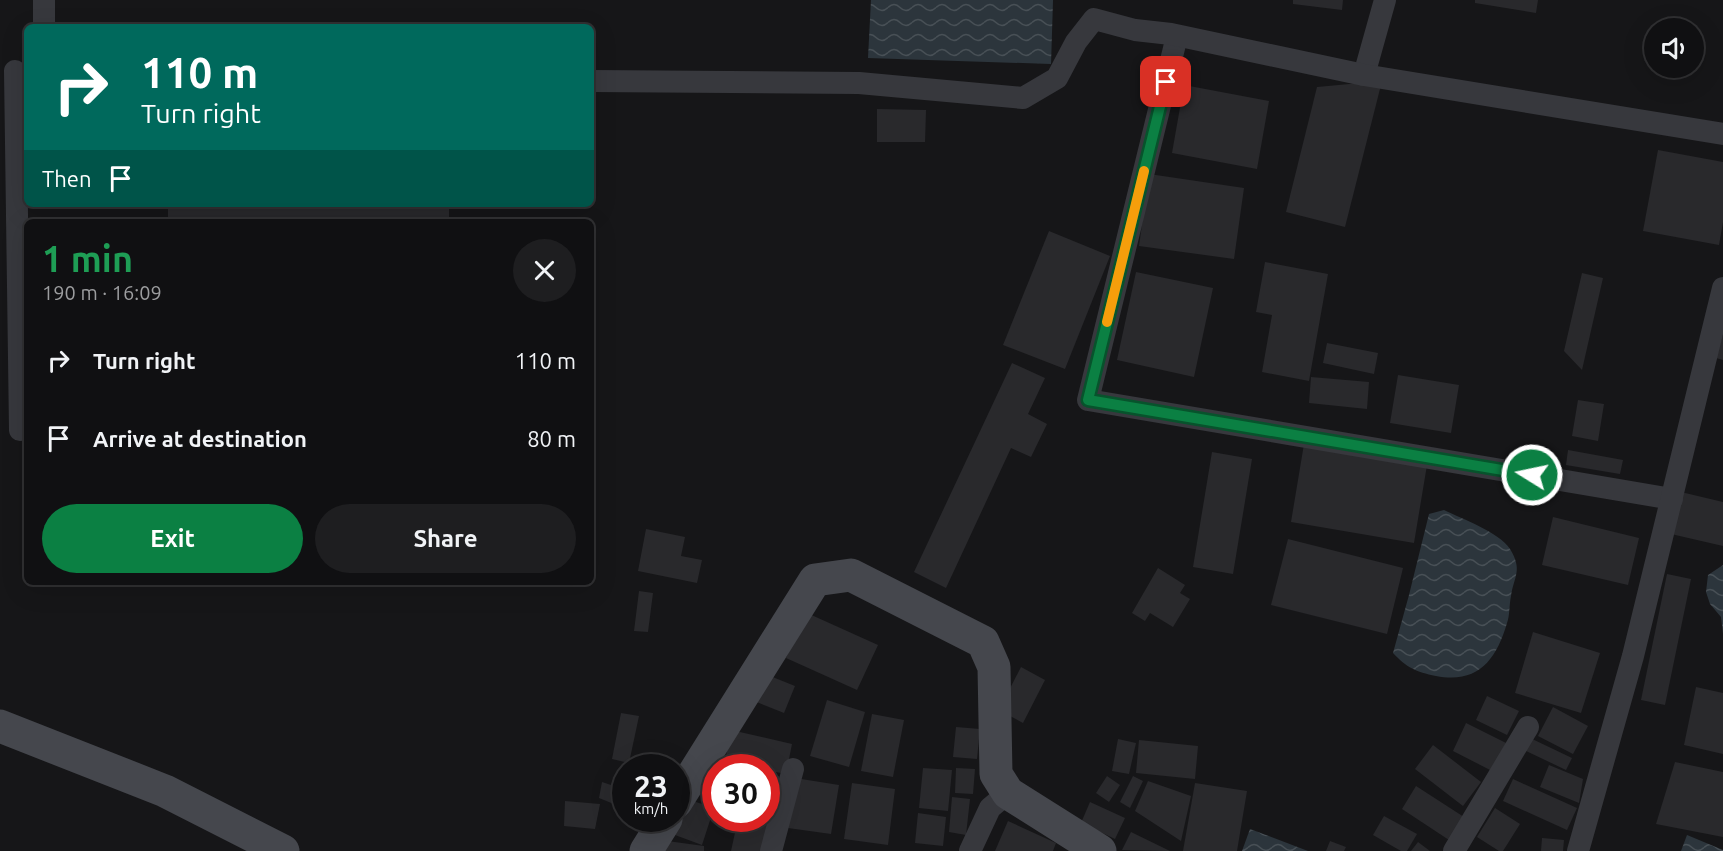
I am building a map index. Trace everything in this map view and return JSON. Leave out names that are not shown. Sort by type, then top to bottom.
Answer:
[{"type":"main road","points":[[690,780],[815,580],[851,575],[983,642],[994,667],[996,774],[1008,793],[1100,851]]},
{"type":"main road","points":[[0,726],[165,790],[283,851]]},
{"type":"main road","points":[[645,851],[657,832]]},
{"type":"street","points":[[44,0],[44,24]]},
{"type":"street","points":[[1364,75],[1385,0]]},
{"type":"street","points":[[594,81],[859,83],[1023,98],[1057,78],[1076,42],[1094,18],[1135,30],[1177,36],[1364,75],[1723,134]]},
{"type":"street","points":[[1177,36],[1088,400],[1672,499]]},
{"type":"street","points":[[14,71],[20,430]]},
{"type":"street","points":[[1578,851],[1633,656],[1723,288]]},
{"type":"street","points":[[1454,851],[1528,727]]},
{"type":"street","points":[[771,851],[793,769]]},
{"type":"street","points":[[970,851],[990,808],[1008,793]]},
{"type":"water","points":[[871,0],[1053,0],[1051,64],[868,58]]},
{"type":"water","points":[[1444,510],[1498,537],[1510,549],[1517,568],[1508,620],[1491,659],[1474,673],[1450,678],[1417,671],[1393,653],[1429,514]]},
{"type":"water","points":[[1723,565],[1723,634],[1721,617],[1710,604],[1706,592],[1708,575]]},
{"type":"water","points":[[1250,829],[1308,851],[1242,851]]},
{"type":"water","points":[[1687,835],[1723,850],[1723,851],[1681,851]]},
{"type":"building","points":[[1293,0],[1343,0],[1342,10],[1293,4]]},
{"type":"building","points":[[1475,0],[1538,0],[1536,13],[1475,3]]},
{"type":"building","points":[[1382,81],[1345,227],[1286,212],[1317,87]]},
{"type":"building","points":[[1184,85],[1269,101],[1257,169],[1172,153]]},
{"type":"building","points":[[877,109],[926,110],[925,142],[877,142]]},
{"type":"building","points":[[1658,150],[1723,162],[1723,222],[1719,245],[1643,231]]},
{"type":"building","points":[[1149,174],[1244,188],[1234,259],[1139,246]]},
{"type":"building","points":[[168,207],[449,207],[449,219],[168,219]]},
{"type":"building","points":[[1049,231],[1110,256],[1065,369],[1003,345]]},
{"type":"building","points":[[1265,262],[1328,274],[1309,381],[1262,372],[1272,315],[1256,312]]},
{"type":"building","points":[[1136,272],[1213,288],[1194,377],[1117,360]]},
{"type":"building","points":[[1582,273],[1603,278],[1582,370],[1564,351]]},
{"type":"building","points":[[1723,334],[1723,360],[1716,358]]},
{"type":"building","points":[[1327,343],[1378,353],[1374,374],[1323,363]]},
{"type":"building","points":[[1012,363],[1045,378],[1028,414],[1047,424],[1031,457],[1011,448],[946,588],[914,572]]},
{"type":"building","points":[[1398,375],[1459,385],[1451,433],[1390,423]]},
{"type":"building","points":[[1311,377],[1369,382],[1367,409],[1309,403]]},
{"type":"building","points":[[1578,400],[1604,404],[1598,441],[1572,436]]},
{"type":"building","points":[[1304,444],[1427,465],[1414,543],[1291,522]]},
{"type":"building","points":[[1568,450],[1623,460],[1620,474],[1566,465]]},
{"type":"building","points":[[1212,452],[1252,459],[1233,574],[1193,567]]},
{"type":"building","points":[[1681,492],[1723,502],[1723,546],[1671,534]]},
{"type":"building","points":[[1553,517],[1639,538],[1628,585],[1542,565]]},
{"type":"building","points":[[646,529],[685,537],[681,556],[702,560],[697,583],[638,571]]},
{"type":"building","points":[[1288,539],[1403,568],[1387,634],[1271,605]]},
{"type":"building","points":[[1158,568],[1185,585],[1180,593],[1190,599],[1173,627],[1150,613],[1145,621],[1132,613]]},
{"type":"building","points":[[1667,574],[1691,579],[1665,705],[1641,700]]},
{"type":"building","points":[[639,591],[653,593],[648,632],[634,631]]},
{"type":"building","points":[[807,613],[878,645],[857,690],[786,658]]},
{"type":"building","points":[[1533,632],[1600,653],[1581,713],[1515,693]]},
{"type":"building","points":[[1021,667],[1045,680],[1023,723],[999,710]]},
{"type":"building","points":[[760,672],[795,686],[784,713],[749,699]]},
{"type":"building","points":[[1696,687],[1723,693],[1723,754],[1684,745]]},
{"type":"building","points":[[1487,696],[1519,711],[1507,735],[1476,720]]},
{"type":"building","points":[[827,700],[865,712],[849,767],[810,756]]},
{"type":"building","points":[[1553,707],[1588,726],[1573,754],[1538,736]]},
{"type":"building","points":[[621,713],[639,716],[631,754],[613,754]]},
{"type":"building","points":[[872,714],[904,720],[893,777],[861,771]]},
{"type":"building","points":[[1466,723],[1506,743],[1492,771],[1453,751]]},
{"type":"building","points":[[956,727],[980,729],[977,759],[953,757]]},
{"type":"building","points":[[731,730],[792,744],[786,774],[780,773],[780,754],[726,754]]},
{"type":"building","points":[[1528,737],[1572,758],[1566,770],[1522,749]]},
{"type":"building","points":[[1118,739],[1136,743],[1129,774],[1112,771]]},
{"type":"building","points":[[1139,740],[1198,746],[1195,779],[1136,773]]},
{"type":"building","points":[[1433,745],[1481,782],[1463,806],[1415,769]]},
{"type":"building","points":[[1675,762],[1723,772],[1723,837],[1656,824]]},
{"type":"building","points":[[1549,765],[1583,779],[1579,803],[1540,787]]},
{"type":"building","points":[[923,768],[952,770],[948,811],[919,808]]},
{"type":"building","points":[[956,768],[975,769],[973,794],[955,793]]},
{"type":"building","points":[[1107,776],[1120,785],[1109,802],[1096,793]]},
{"type":"building","points":[[1133,776],[1143,781],[1130,808],[1120,802]]},
{"type":"building","points":[[795,778],[839,785],[831,834],[788,828]]},
{"type":"building","points":[[1513,779],[1577,808],[1567,830],[1503,801]]},
{"type":"building","points":[[1148,781],[1191,796],[1181,841],[1135,811]]},
{"type":"building","points":[[602,782],[612,785],[612,803],[599,798]]},
{"type":"building","points":[[852,783],[895,789],[888,845],[844,839]]},
{"type":"building","points":[[1195,783],[1247,791],[1237,851],[1183,851]]},
{"type":"building","points":[[1416,786],[1464,817],[1449,840],[1402,809]]},
{"type":"building","points":[[952,797],[970,799],[966,835],[949,832]]},
{"type":"building","points":[[690,800],[702,804],[702,832],[706,832],[702,845],[675,835],[676,832],[690,832]]},
{"type":"building","points":[[565,801],[600,804],[595,829],[564,826]]},
{"type":"building","points":[[1090,802],[1125,818],[1115,839],[1081,823]]},
{"type":"building","points":[[1495,808],[1520,824],[1503,851],[1499,851],[1477,837]]},
{"type":"building","points":[[918,813],[946,817],[943,846],[915,843]]},
{"type":"building","points":[[1384,816],[1417,834],[1407,851],[1401,851],[1373,835]]},
{"type":"building","points":[[1008,821],[1056,843],[1053,851],[995,851]]},
{"type":"building","points":[[735,832],[766,832],[762,851],[731,851]]},
{"type":"building","points":[[1131,832],[1170,851],[1122,850]]},
{"type":"building","points":[[1542,838],[1564,840],[1563,851],[1541,851]]},
{"type":"building","points":[[660,840],[704,846],[704,851],[659,851]]},
{"type":"building","points":[[1330,841],[1346,847],[1344,851],[1326,851]]},
{"type":"building","points":[[1418,842],[1430,851],[1411,851]]},
{"type":"slow traffic","points":[[1107,322],[1144,171]]},
{"type":"route","points":[[1166,82],[1088,400],[1532,475]]}]
